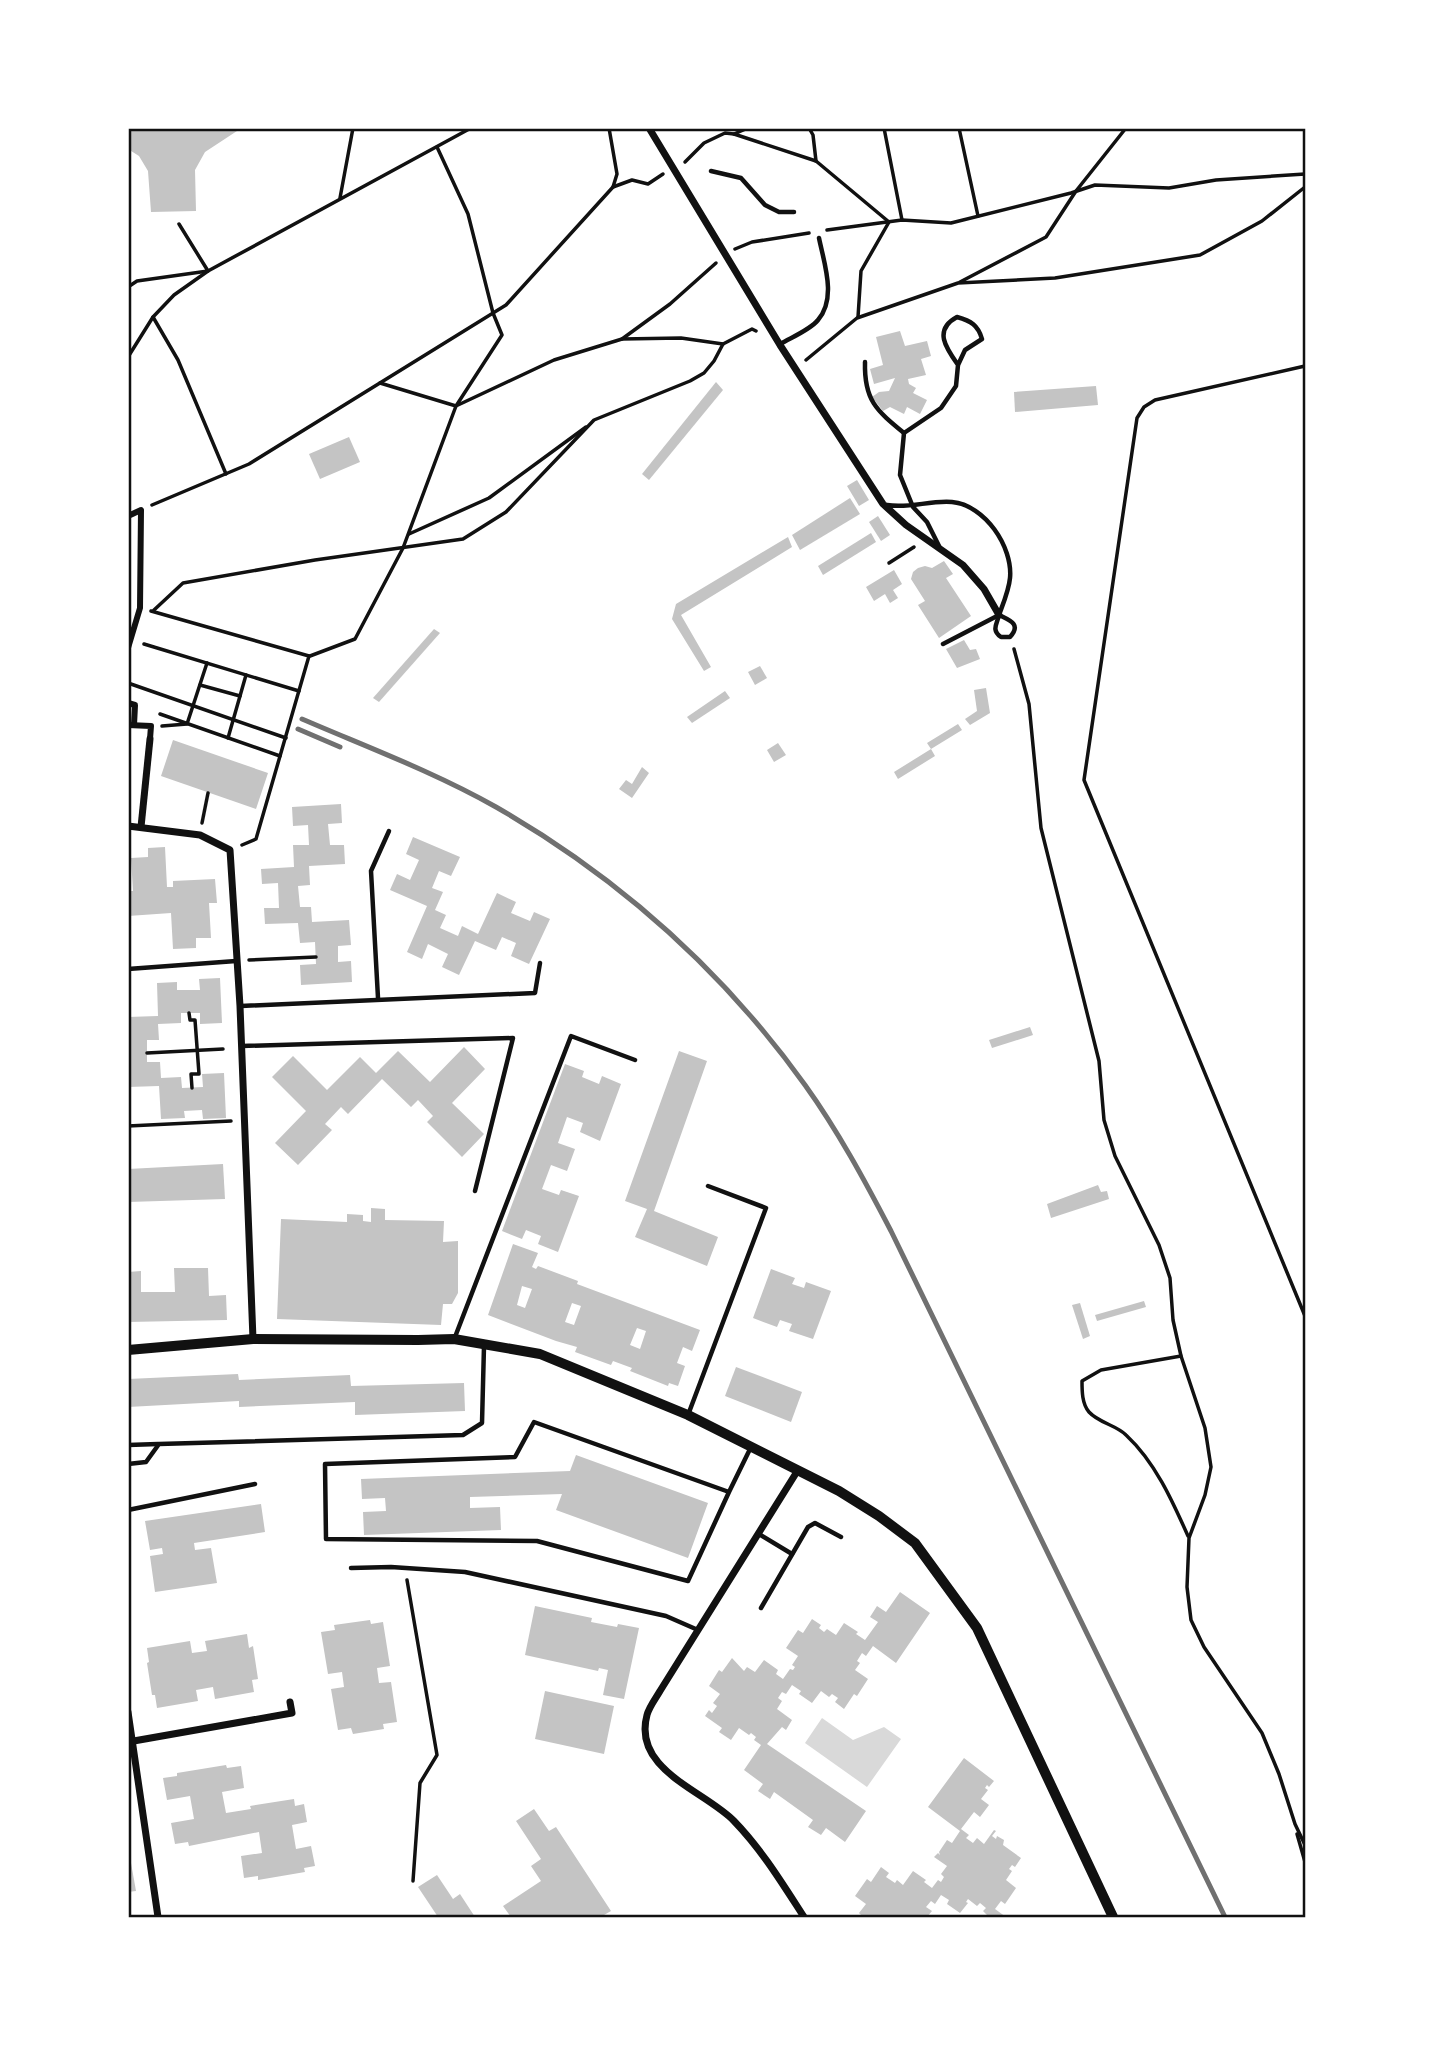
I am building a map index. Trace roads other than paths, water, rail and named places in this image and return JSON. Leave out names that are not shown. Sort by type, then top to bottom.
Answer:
[{"type":"street","points":[[649,128],[780,345],[883,504],[906,525],[963,565],[984,589],[999,615]]},
{"type":"street","points":[[128,516],[141,510],[140,608],[128,648]]},
{"type":"street","points":[[131,704],[131,725],[151,726],[141,827]]},
{"type":"street","points":[[128,826],[200,835],[230,850],[240,1006],[253,1339]]},
{"type":"street","points":[[128,1350],[253,1339],[454,1339],[540,1354],[688,1415],[798,1470],[879,1516],[915,1543],[977,1628],[1113,1917]]},
{"type":"street","points":[[798,1470],[660,1691],[647,1714],[646,1737],[655,1759],[673,1777],[731,1818],[762,1851],[804,1917]]},
{"type":"street","points":[[130,1741],[292,1713],[290,1702]]},
{"type":"street","points":[[128,1712],[130,1741],[158,1917]]},
{"type":"lane","points":[[711,171],[741,178],[765,205],[779,212],[794,212]]},
{"type":"lane","points":[[780,345],[818,321],[826,307],[829,290],[819,238]]},
{"type":"lane","points":[[904,433],[941,408],[956,386],[958,365],[965,351],[982,340],[979,329],[970,321],[957,317],[947,323],[943,332],[949,352],[958,365]]},
{"type":"lane","points":[[864,362],[867,393],[880,414],[904,433]]},
{"type":"lane","points":[[904,433],[900,475],[913,506],[927,522],[939,547]]},
{"type":"lane","points":[[883,504],[901,508],[952,502],[968,506],[984,517],[1007,550],[1010,578],[999,615],[995,626],[996,633],[1001,637],[1010,637],[1015,632],[1015,624],[1011,619],[999,615],[943,644]]},
{"type":"lane","points":[[378,998],[371,872],[388,831]]},
{"type":"lane","points":[[128,969],[236,961]]},
{"type":"lane","points":[[240,1006],[535,993],[540,962]]},
{"type":"lane","points":[[454,1339],[571,1036],[635,1060]]},
{"type":"lane","points":[[241,1046],[513,1038],[475,1191]]},
{"type":"lane","points":[[688,1415],[766,1208],[708,1186]]},
{"type":"lane","points":[[128,1445],[463,1435],[481,1423],[485,1344]]},
{"type":"lane","points":[[729,1492],[534,1422],[515,1457],[325,1464],[326,1539],[537,1541],[688,1581],[751,1447]]},
{"type":"lane","points":[[128,1464],[146,1462],[159,1444]]},
{"type":"lane","points":[[128,1510],[255,1484]]},
{"type":"lane","points":[[761,1608],[808,1527],[815,1523],[841,1537]]},
{"type":"lane","points":[[759,1534],[792,1554]]},
{"type":"lane","points":[[351,1568],[465,1572],[666,1616],[699,1630]]},
{"type":"railway","points":[[302,719],[449,782],[541,834],[626,896],[666,930],[739,1003],[773,1043],[829,1120],[891,1231],[1225,1917]]},
{"type":"railway","points":[[298,729],[340,747]]}]
